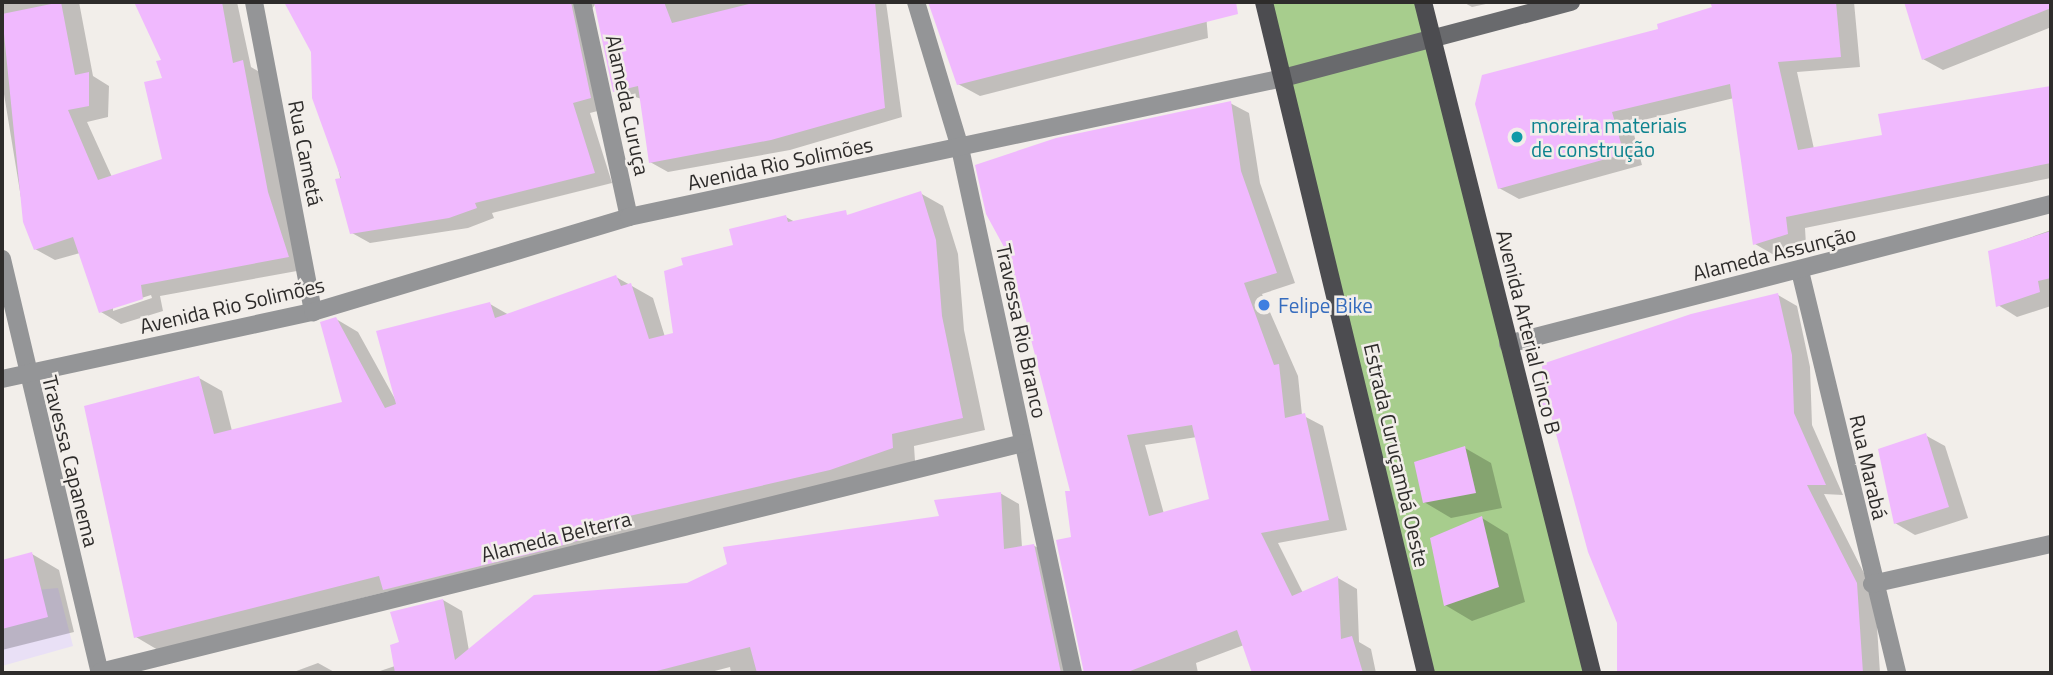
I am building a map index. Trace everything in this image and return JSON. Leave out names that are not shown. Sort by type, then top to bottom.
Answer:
[{"type":"main road","name":"Estrada Curuçambá Oeste","points":[[1264,2],[1426,673]]},
{"type":"main road","name":"Avenida Arterial Cinco B","points":[[1423,2],[1592,673]]},
{"type":"main road","name":"Avenida Rio Solimões","points":[[1283,78],[1433,42],[1571,2]]},
{"type":"street","name":"Rua Cametá","points":[[254,2],[313,312]]},
{"type":"street","name":"Alameda Curuça","points":[[582,2],[629,217]]},
{"type":"street","name":"Travessa Rio Branco","points":[[916,2],[960,148],[1073,673]]},
{"type":"street","name":"Avenida Rio Solimões","points":[[2,379],[313,312],[629,217],[1283,78]]},
{"type":"street","name":"Alameda Assunção","points":[[1508,344],[2051,205]]},
{"type":"street","name":"Travessa Capanema","points":[[2,259],[26,374],[100,673]]},
{"type":"street","name":"Rua Marabá","points":[[1800,271],[1872,584],[1897,673]]},
{"type":"street","name":"Alameda Belterra","points":[[100,673],[1023,443]]},
{"type":"street","points":[[1872,584],[2051,544]]},
{"type":"shaded area","points":[[58,588],[73,646],[2,666],[2,593]]},
{"type":"green space","points":[[1264,2],[1422,2],[1592,673],[1426,673]]},
{"type":"building","points":[[61,2],[75,75],[89,72],[89,106],[68,110],[98,180],[162,159],[144,82],[162,78],[156,61],[161,60],[134,2],[222,2],[233,63],[243,60],[268,192],[289,257],[141,285],[143,299],[99,313],[73,237],[34,250],[23,222],[2,14]]},
{"type":"building","points":[[284,2],[571,2],[591,98],[573,103],[595,173],[475,203],[477,208],[449,218],[350,234],[335,179],[341,178],[312,98],[311,52]]},
{"type":"building","points":[[594,2],[664,2],[672,23],[757,2],[875,2],[885,108],[771,140],[649,163],[638,86],[613,92]]},
{"type":"building","points":[[928,2],[1236,2],[1238,14],[957,85]]},
{"type":"building","points":[[1710,2],[1836,2],[1841,57],[1778,62],[1798,150],[1882,135],[1878,114],[2051,86],[2051,163],[1786,217],[1788,234],[1753,245],[1730,84],[1612,112],[1624,154],[1498,189],[1475,104],[1482,75],[1658,29],[1657,24],[1712,7]]},
{"type":"building","points":[[1904,2],[2051,2],[2051,8],[1922,60]]},
{"type":"building","points":[[1231,101],[1241,171],[1277,273],[1244,283],[1274,365],[1279,364],[1285,418],[1305,413],[1329,520],[1261,533],[1292,596],[1338,576],[1341,639],[1352,636],[1363,673],[1252,673],[1237,630],[1125,673],[1084,673],[1056,540],[1071,537],[1065,491],[1070,491],[1010,258],[986,214],[975,165],[1056,138]],"holes":[[[1192,425],[1209,499],[1149,516],[1127,435]]]},
{"type":"building","points":[[921,191],[936,240],[942,316],[963,418],[892,434],[893,448],[830,470],[625,517],[627,526],[550,549],[383,590],[379,576],[134,638],[84,406],[199,376],[214,434],[342,402],[320,322],[336,317],[385,408],[396,404],[376,331],[490,302],[495,318],[616,275],[621,286],[631,283],[649,339],[673,333],[664,271],[683,265],[681,258],[733,245],[729,229],[786,215],[788,222],[846,210],[847,215]]},
{"type":"building","points":[[2051,231],[2051,278],[2038,281],[2040,292],[1996,307],[1988,251]]},
{"type":"building","points":[[1778,293],[1792,355],[1794,413],[1826,485],[1807,485],[1857,583],[1863,673],[1617,673],[1617,623],[1588,552],[1549,408],[1542,409],[1542,364],[1691,314]]},
{"type":"building","points":[[1926,433],[1949,507],[1894,524],[1878,449]]},
{"type":"building","points":[[1465,446],[1476,493],[1423,503],[1414,462]]},
{"type":"building","points":[[1001,492],[1004,549],[1034,544],[1061,673],[757,673],[750,647],[649,673],[395,673],[390,645],[399,642],[390,612],[443,599],[455,660],[534,595],[687,583],[727,564],[723,547],[939,516],[934,500]]},
{"type":"building","points":[[1482,516],[1499,587],[1444,606],[1430,538]]},
{"type":"building","points":[[32,552],[48,617],[2,629],[2,560]]},
{"type":"place","name":"moreira materiais de construção","points":[[1517,137]]},
{"type":"place","name":"Felipe Bike","points":[[1264,305]]}]
